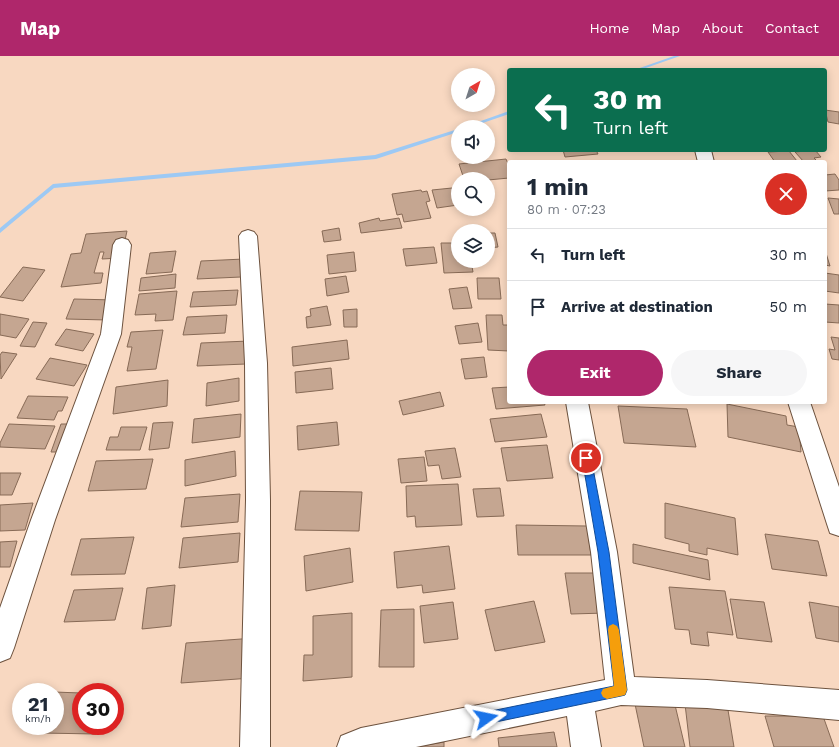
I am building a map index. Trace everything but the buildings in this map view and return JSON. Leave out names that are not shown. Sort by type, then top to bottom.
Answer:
[{"type":"street","points":[[248,236],[256,364],[255,747]]},
{"type":"street","points":[[0,648],[43,520],[111,334],[122,245]]},
{"type":"street","points":[[576,404],[604,552],[621,690]]},
{"type":"street","points":[[801,404],[839,524]]},
{"type":"street","points":[[352,747],[361,743],[621,690],[707,694],[839,705]]},
{"type":"street","points":[[579,699],[586,747]]},
{"type":"waterway","points":[[642,68],[678,56]]},
{"type":"waterway","points":[[486,120],[507,113]]},
{"type":"waterway","points":[[0,231],[53,186],[376,157],[451,132]]},
{"type":"slow traffic","points":[[607,693],[621,690],[613,630]]},
{"type":"route","points":[[486,718],[621,690],[604,552],[586,458]]}]
